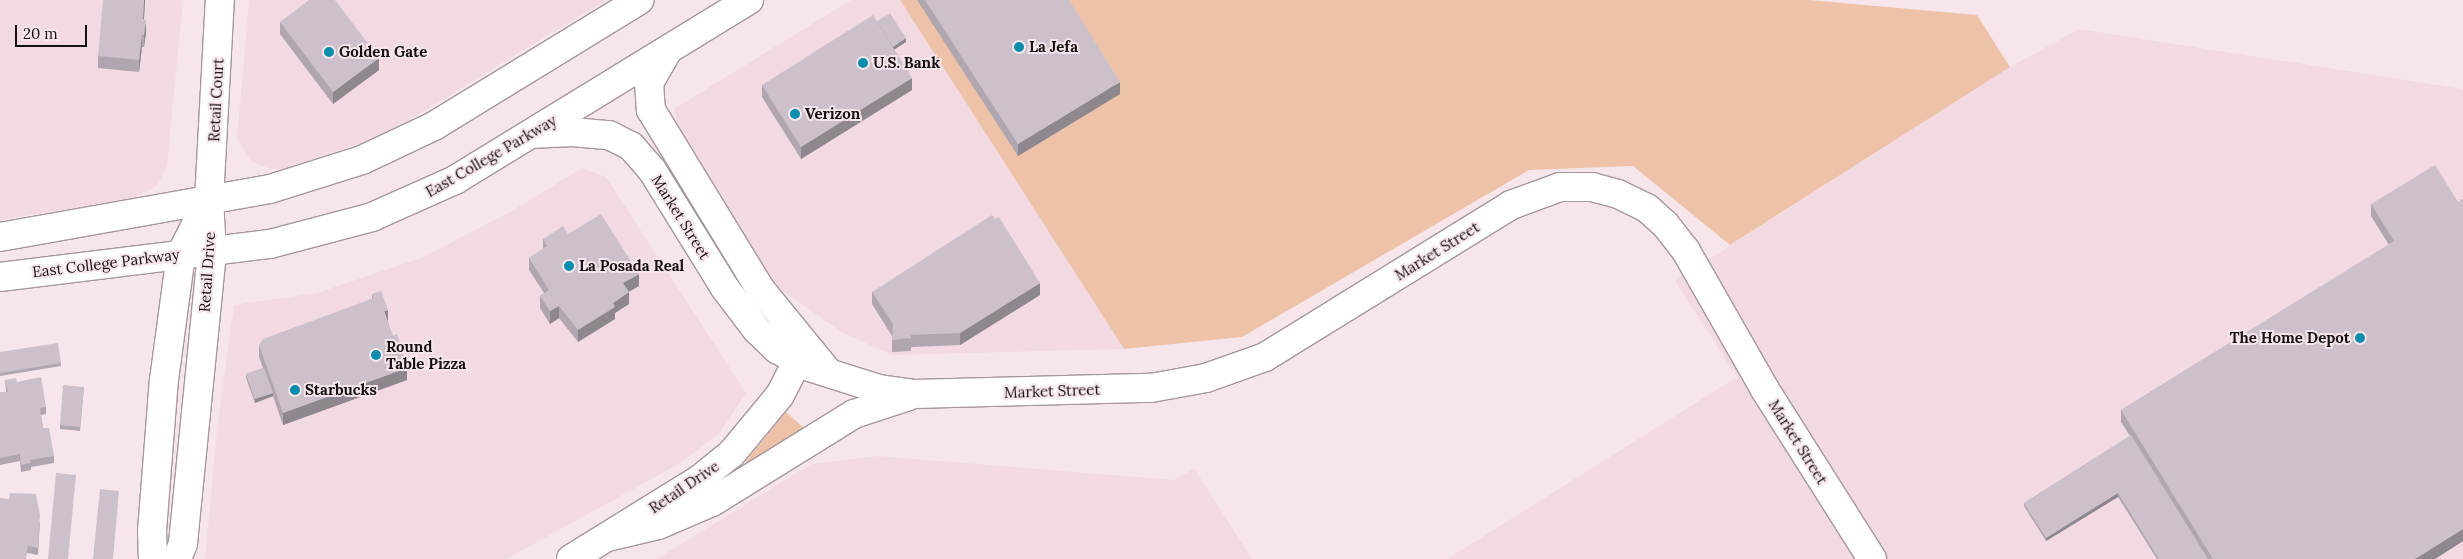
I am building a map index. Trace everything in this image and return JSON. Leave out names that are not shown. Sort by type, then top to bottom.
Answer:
[{"type":"street","name":"Retail Court","points":[[209,200],[220,0]]},
{"type":"street","points":[[0,237],[293,183],[386,151],[477,101],[640,0]]},
{"type":"street","name":"East College Parkway","points":[[0,277],[281,242],[372,218],[456,180],[749,0]]},
{"type":"street","name":"Market Street","points":[[668,50],[649,83],[651,110],[740,258],[799,351],[827,371],[879,389],[914,394],[1151,388],[1206,378],[1264,356],[1510,205],[1560,188],[1592,187],[1618,194],[1647,208],[1665,224],[1686,251],[1764,388],[1872,559]]},
{"type":"street","name":"Market Street","points":[[531,134],[572,132],[609,135],[631,146],[652,170],[725,288],[757,330],[777,349],[799,351]]},
{"type":"street","name":"Retail Drive","points":[[177,559],[183,542],[212,251],[209,200]]},
{"type":"street","name":"Retail Drive","points":[[153,559],[152,531],[164,380],[181,254],[209,200]]},
{"type":"street","name":"Retail Drive","points":[[571,559],[700,479],[732,453],[772,407],[799,351]]},
{"type":"street","points":[[607,537],[658,525],[712,502],[854,414],[914,394]]},
{"type":"shaded area","points":[[0,0],[183,0],[167,166],[157,186],[134,198],[0,220]]},
{"type":"shaded area","points":[[249,0],[606,0],[406,122],[370,140],[281,169],[270,169],[251,161],[237,138]]},
{"type":"shaded area","points":[[851,0],[900,0],[1124,349],[892,355],[843,333],[777,287],[678,127],[674,109]]},
{"type":"shaded area","points":[[900,0],[1809,0],[1977,15],[2010,67],[1730,245],[1633,166],[1529,170],[1242,337],[1124,349]]},
{"type":"shaded area","points":[[2079,29],[2463,89],[2463,559],[1447,559],[1737,377],[1675,281],[2010,67]]},
{"type":"shaded area","points":[[582,168],[606,177],[746,393],[719,434],[679,464],[506,559],[205,559],[217,429],[234,305],[317,293],[421,258],[510,212]]},
{"type":"shaded area","points":[[786,412],[805,429],[749,465],[746,461]]},
{"type":"shaded area","points":[[878,456],[1174,480],[1194,468],[1252,559],[657,559],[811,464]]},
{"type":"building","points":[[103,0],[144,0],[143,19],[146,20],[139,60],[98,56]]},
{"type":"building","name":"Golden Gate","points":[[309,0],[335,0],[379,58],[333,92],[280,22]]},
{"type":"building","name":"La Jefa","points":[[925,0],[1069,0],[1120,82],[1018,144]]},
{"type":"building","points":[[890,13],[906,38],[893,47],[877,21]]},
{"type":"building","points":[[873,15],[912,78],[801,147],[762,85]]},
{"type":"building","name":"The Home Depot","points":[[2435,165],[2458,202],[2463,199],[2463,529],[2415,559],[2213,559],[2121,410],[2394,241],[2371,204]]},
{"type":"building","points":[[601,214],[639,274],[623,283],[629,292],[613,303],[615,307],[578,330],[559,306],[550,311],[540,296],[549,290],[529,258],[547,246],[543,239],[563,226],[568,234]]},
{"type":"building","points":[[992,215],[995,219],[999,217],[1040,283],[960,333],[911,335],[911,338],[892,340],[893,324],[872,292]]},
{"type":"building","points":[[381,291],[388,310],[384,311],[393,336],[397,334],[407,368],[283,413],[259,345],[263,339],[374,298],[372,294]]},
{"type":"building","points":[[58,343],[61,363],[0,373],[0,352]]},
{"type":"building","points":[[264,368],[273,393],[255,399],[246,374]]},
{"type":"building","points":[[41,377],[46,407],[40,408],[43,428],[49,428],[54,456],[30,460],[31,463],[21,465],[20,454],[0,458],[0,392],[8,392],[5,380],[16,378],[17,382]]},
{"type":"building","points":[[63,385],[84,387],[80,427],[60,425]]},
{"type":"building","points":[[2131,435],[2208,559],[2159,559],[2118,493],[2046,538],[2024,503]]},
{"type":"building","points":[[56,473],[76,475],[68,559],[48,559]]},
{"type":"building","points":[[100,489],[119,491],[113,559],[93,559]]},
{"type":"building","points":[[10,493],[36,494],[40,515],[38,548],[28,546],[26,559],[0,559],[0,498],[9,499]]},
{"type":"place","name":"La Jefa","points":[[1019,47]]},
{"type":"place","name":"Golden Gate","points":[[329,52]]},
{"type":"place","name":"U.S. Bank","points":[[863,63]]},
{"type":"place","name":"Verizon","points":[[795,114]]},
{"type":"place","name":"La Posada Real","points":[[569,266]]},
{"type":"place","name":"The Home Depot","points":[[2360,338]]},
{"type":"place","name":"Round Table Pizza","points":[[376,355]]},
{"type":"place","name":"Starbucks","points":[[295,390]]}]
